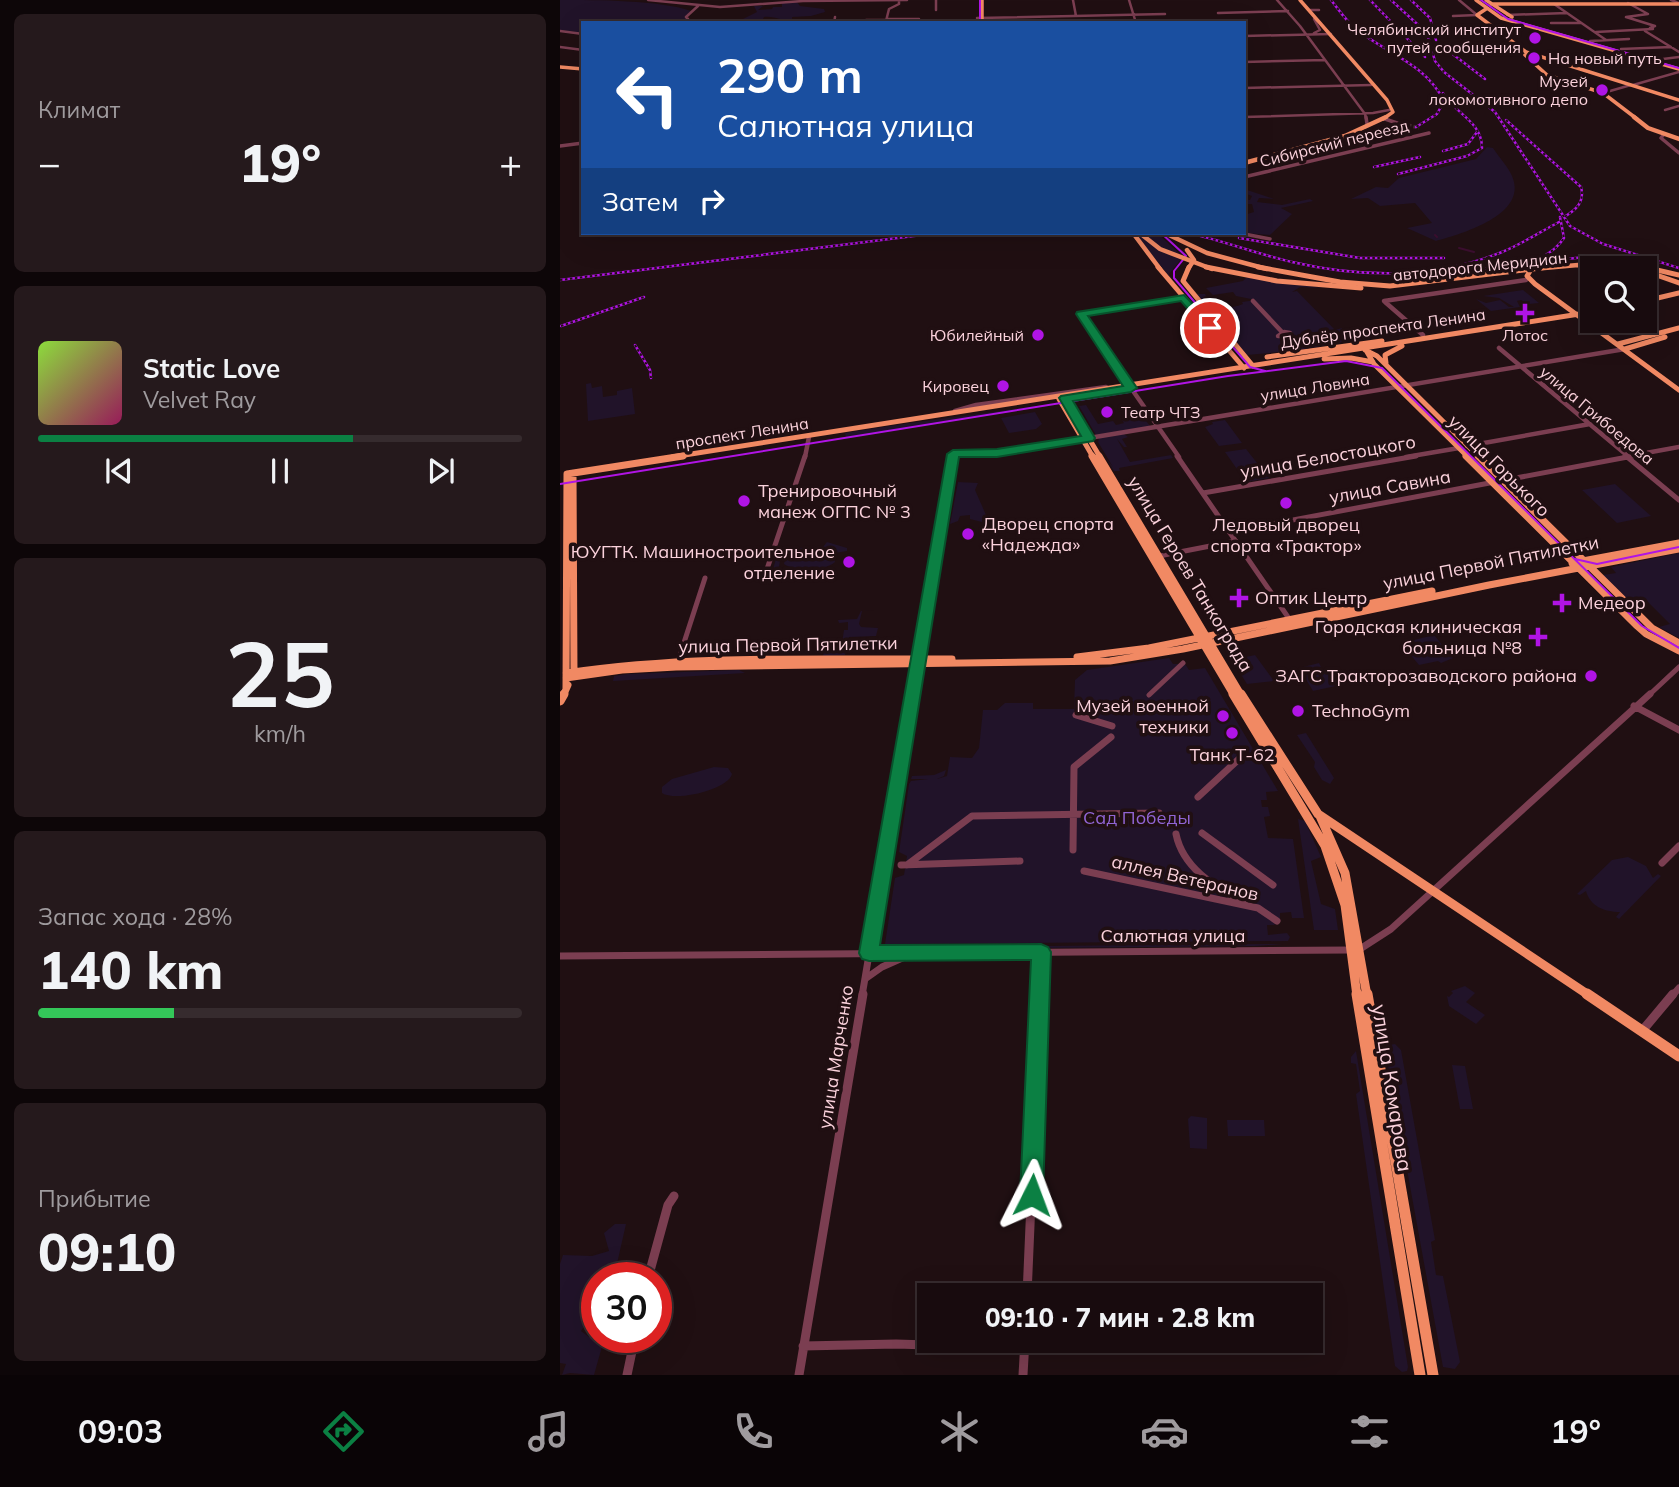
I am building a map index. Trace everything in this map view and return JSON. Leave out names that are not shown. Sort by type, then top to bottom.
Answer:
[{"type":"main road","points":[[979,21],[980,0]]},
{"type":"main road","points":[[1246,161],[1315,143],[1367,121],[1381,118],[1389,110],[1310,10],[1299,0]]},
{"type":"main road","points":[[1246,162],[1321,143],[1385,118],[1393,112],[1392,106],[1299,0]]},
{"type":"main road","points":[[1476,0],[1486,10],[1679,69]]},
{"type":"main road","points":[[1486,0],[1501,15]]},
{"type":"main road","points":[[1492,5],[1648,1],[1661,4]]},
{"type":"main road","points":[[1481,5],[1679,3]]},
{"type":"main road","points":[[1478,15],[1486,10]]},
{"type":"main road","points":[[1478,15],[1530,52],[1632,85]]},
{"type":"main road","points":[[1478,15],[1551,77],[1603,93],[1648,128],[1679,139]]},
{"type":"main road","points":[[1494,27],[1494,22],[1501,15],[1507,15],[1679,69]]},
{"type":"main road","points":[[1528,55],[1679,99]]},
{"type":"main road","points":[[560,67],[581,69]]},
{"type":"main road","points":[[1134,235],[1143,249],[1229,350],[1249,367]]},
{"type":"main road","name":"автодорога Меридиан","points":[[1143,235],[1164,253],[1198,265],[1285,282],[1361,288],[1416,287],[1530,271],[1580,269]]},
{"type":"main road","points":[[1168,235],[1193,256],[1193,262],[1183,278],[1194,296],[1245,357],[1249,367]]},
{"type":"main road","name":"автодорога Меридиан","points":[[1169,235],[1192,249],[1218,258],[1363,284],[1407,285],[1512,271],[1580,267]]},
{"type":"main road","points":[[1530,271],[1527,276],[1535,284],[1580,315]]},
{"type":"main road","points":[[1657,272],[1676,280]]},
{"type":"main road","points":[[1657,274],[1676,280]]},
{"type":"main road","points":[[1501,275],[1535,284]]},
{"type":"main road","points":[[1657,297],[1679,291]]},
{"type":"main road","points":[[1184,298],[1194,296]]},
{"type":"main road","points":[[1564,306],[1580,310]]},
{"type":"main road","name":"проспект Ленина","points":[[928,418],[1580,316]]},
{"type":"main road","name":"проспект Ленина","points":[[567,474],[1061,398],[1219,370],[1312,360],[1580,316]]},
{"type":"main road","name":"Дублёр проспекта Ленина","points":[[1264,358],[1474,328],[1507,327]]},
{"type":"main road","points":[[1618,344],[1679,330]]},
{"type":"main road","name":"улица Ловина","points":[[1625,349],[1679,330]]},
{"type":"main road","points":[[1603,333],[1679,390]]},
{"type":"main road","points":[[1646,336],[1654,340]]},
{"type":"main road","points":[[1356,350],[1367,351],[1377,346]]},
{"type":"main road","points":[[1387,366],[1385,355],[1403,346]]},
{"type":"main road","points":[[1219,370],[1233,360],[1229,350]]},
{"type":"main road","name":"улица Горького","points":[[1367,351],[1373,362],[1502,481],[1646,634],[1679,651]]},
{"type":"main road","name":"улица Горького","points":[[1367,351],[1387,366],[1402,386]]},
{"type":"main road","points":[[1245,357],[1298,359]]},
{"type":"main road","points":[[1312,360],[1351,358],[1373,362]]},
{"type":"main road","name":"улица Героев Танкограда","points":[[1061,398],[1307,812]]},
{"type":"main road","name":"улица Горького","points":[[1463,447],[1493,482],[1652,628],[1679,643]]},
{"type":"main road","points":[[560,701],[566,689],[567,676],[567,474]]},
{"type":"main road","name":"улица Первой Пятилетки","points":[[567,676],[678,661],[1093,662],[1679,543]]},
{"type":"main road","name":"улица Первой Пятилетки","points":[[1582,564],[1679,549]]},
{"type":"main road","name":"улица Героев Танкограда","points":[[1204,641],[1318,814],[1679,1056]]},
{"type":"main road","name":"улица Первой Пятилетки","points":[[567,676],[676,667],[918,662]]},
{"type":"main road","points":[[1307,812],[1318,814]]},
{"type":"main road","name":"улица Комарова","points":[[1307,812],[1325,845],[1338,878],[1355,949],[1433,1375]]},
{"type":"main road","name":"улица Комарова","points":[[1318,814],[1346,872],[1357,918],[1355,949],[1420,1375]]},
{"type":"street","points":[[648,0],[698,6],[907,0]]},
{"type":"street","points":[[659,0],[671,1],[668,2]]},
{"type":"street","points":[[886,20],[889,9],[899,4],[900,0]]},
{"type":"street","points":[[936,0],[936,10]]},
{"type":"street","points":[[1073,0],[1076,16]]},
{"type":"street","points":[[1129,0],[1135,21]]},
{"type":"street","points":[[1278,0],[1308,34],[1365,114],[1367,121]]},
{"type":"street","points":[[1460,0],[1478,15]]},
{"type":"street","points":[[1671,0],[1679,3]]},
{"type":"street","points":[[1596,32],[1653,29],[1650,28],[1655,26],[1641,24],[1626,17],[1648,14],[1628,3]]},
{"type":"street","points":[[1554,4],[1606,40]]},
{"type":"street","points":[[686,21],[698,6]]},
{"type":"street","points":[[1471,8],[1486,10]]},
{"type":"street","points":[[1310,10],[1319,10]]},
{"type":"street","points":[[1218,13],[1288,11]]},
{"type":"street","points":[[1507,15],[1569,13]]},
{"type":"street","points":[[979,21],[1165,14]]},
{"type":"street","points":[[1453,16],[1478,15]]},
{"type":"street","points":[[834,21],[835,17]]},
{"type":"street","points":[[865,21],[919,19]]},
{"type":"street","points":[[1308,34],[1320,31],[1314,19]]},
{"type":"street","points":[[1551,23],[1583,23]]},
{"type":"street","points":[[1644,30],[1679,52]]},
{"type":"street","points":[[560,31],[581,34]]},
{"type":"street","points":[[1618,31],[1644,48]]},
{"type":"street","points":[[1246,36],[1329,34]]},
{"type":"street","points":[[1588,41],[1629,39]]},
{"type":"street","points":[[560,47],[581,50]]},
{"type":"street","points":[[1621,49],[1671,47]]},
{"type":"street","points":[[1655,60],[1679,57]]},
{"type":"street","points":[[1246,62],[1325,60]]},
{"type":"street","points":[[1603,93],[1679,69]]},
{"type":"street","points":[[1246,88],[1371,85]]},
{"type":"street","points":[[1665,110],[1679,106]]},
{"type":"street","points":[[1246,117],[1365,114],[1389,110]]},
{"type":"street","points":[[1385,118],[1405,125]]},
{"type":"street","name":"Сибирский переезд","points":[[1246,177],[1427,132],[1418,129]]},
{"type":"street","points":[[1664,134],[1661,138],[1679,153]]},
{"type":"street","points":[[560,146],[581,143]]},
{"type":"street","points":[[1246,234],[1270,239]]},
{"type":"street","points":[[1423,335],[1384,301],[1526,280]]},
{"type":"street","points":[[1184,298],[1081,314],[1291,623]]},
{"type":"street","points":[[1253,301],[1282,332],[1278,336],[1287,338],[1297,349]]},
{"type":"street","name":"улица Грибоедова","points":[[1499,348],[1679,500]]},
{"type":"street","name":"улица Ловина","points":[[953,454],[997,453],[1625,349]]},
{"type":"street","points":[[943,414],[976,405],[1080,389],[1115,387]]},
{"type":"street","name":"улица Белостоцкого","points":[[1203,493],[1590,424]]},
{"type":"street","points":[[764,578],[809,445],[809,437]]},
{"type":"street","name":"улица Савина","points":[[1229,532],[1679,447]]},
{"type":"street","name":"улица Марченко","points":[[799,1375],[953,454]]},
{"type":"street","points":[[1672,494],[1679,492]]},
{"type":"street","points":[[1155,557],[1236,541]]},
{"type":"street","points":[[678,661],[705,578]]},
{"type":"street","points":[[1149,695],[1183,663]]},
{"type":"street","points":[[1355,949],[1378,939],[1679,667]]},
{"type":"street","points":[[1634,706],[1679,730]]},
{"type":"street","points":[[1076,715],[1112,726]]},
{"type":"street","points":[[1073,850],[1074,767],[1111,737]]},
{"type":"street","points":[[1198,797],[1240,758]]},
{"type":"street","points":[[1020,861],[904,865],[972,816],[1159,813]]},
{"type":"street","points":[[1202,833],[1273,885]]},
{"type":"street","points":[[1176,834],[1181,853],[1196,869],[1250,906]]},
{"type":"street","points":[[1662,863],[1679,846]]},
{"type":"street","name":"аллея Ветеранов","points":[[1084,871],[1258,908],[1277,921]]},
{"type":"street","name":"Салютная улица","points":[[560,956],[1355,949]]},
{"type":"street","points":[[1028,1283],[1040,1036],[1041,952]]},
{"type":"street","points":[[865,979],[882,967],[915,953]]},
{"type":"street","points":[[1642,1031],[1679,989]]},
{"type":"street","points":[[652,1262],[668,1205],[674,1196]]},
{"type":"street","points":[[803,1346],[917,1344]]},
{"type":"street","points":[[627,1375],[632,1353]]},
{"type":"street","points":[[1023,1375],[1024,1353]]},
{"type":"green space","points":[[560,0],[646,3],[691,11],[685,17],[685,21],[581,21],[581,33],[560,30]]},
{"type":"green space","points":[[797,2],[800,6],[824,9],[825,12],[792,17],[792,21],[764,17],[762,21],[739,21],[757,12],[754,6],[763,6],[758,10],[772,9],[782,7],[782,3]]},
{"type":"green space","points":[[1487,147],[1493,148],[1508,169],[1515,190],[1511,202],[1502,212],[1476,228],[1436,241],[1407,228],[1432,223],[1415,203],[1380,206],[1368,198],[1351,199],[1376,187],[1388,188],[1399,178],[1476,159]]},
{"type":"green space","points":[[1246,190],[1274,199],[1259,198],[1257,202],[1282,205],[1310,199],[1313,201],[1281,208],[1292,214],[1270,235],[1246,233],[1246,214],[1254,212],[1252,204],[1246,204],[1246,199],[1250,200],[1252,196],[1246,194]]},
{"type":"green space","points":[[1137,235],[1159,235],[1181,255],[1182,258],[1169,274],[1175,284]]},
{"type":"green space","points":[[1247,277],[1322,288],[1300,287],[1292,292],[1297,291],[1335,330],[1342,328],[1343,332],[1340,334],[1347,341],[1301,350],[1247,355],[1194,294],[1205,294],[1203,297],[1222,308],[1256,300],[1236,296],[1233,292],[1213,295],[1206,288],[1243,281]]},
{"type":"green space","points":[[1523,290],[1539,303],[1529,304],[1521,300],[1517,301],[1520,307],[1491,311],[1476,299],[1486,303],[1500,300],[1509,307],[1514,307],[1499,298],[1483,296]]},
{"type":"green space","points":[[591,383],[592,388],[602,386],[603,397],[617,395],[617,391],[632,388],[635,414],[588,421],[586,384]]},
{"type":"green space","points":[[1043,405],[846,437],[845,433],[894,425]]},
{"type":"green space","points":[[1086,405],[1098,424],[1113,421],[1116,425],[1124,423],[1122,420],[1143,417],[1150,426],[1096,435],[1079,406]]},
{"type":"green space","points":[[1035,412],[1042,424],[1036,429],[1009,433],[1001,418]]},
{"type":"green space","points":[[1225,420],[1242,443],[1219,446],[1205,427],[1213,424],[1212,422]]},
{"type":"green space","points":[[1124,434],[1128,437],[1122,439],[1127,447],[1117,439],[1130,462],[1171,455],[1173,458],[1114,471],[1134,505],[1106,458],[1113,467],[1098,442],[1099,438]]},
{"type":"green space","points":[[1246,449],[1269,478],[1246,482],[1225,452]]},
{"type":"green space","points":[[958,482],[978,483],[975,490],[990,524],[970,519],[970,515],[960,516],[958,521],[950,524]]},
{"type":"green space","points":[[1615,484],[1651,516],[1617,523],[1582,490]]},
{"type":"green space","points":[[827,542],[847,548],[847,551],[829,554],[834,557],[835,562],[817,569],[789,567],[784,564],[785,558],[780,561],[778,573],[828,571],[836,574],[835,576],[771,576],[778,552],[823,547]]},
{"type":"green space","points":[[1679,553],[1679,638],[1659,627],[1670,624],[1648,602],[1630,601],[1603,575],[1616,573],[1611,567]]},
{"type":"green space","points":[[875,610],[862,611],[859,624],[861,627],[878,628],[876,636],[849,637],[845,655],[823,656],[826,642],[829,641],[829,648],[837,648],[838,643],[842,643],[844,630],[848,630],[848,622],[839,623],[838,620],[857,619],[861,611]]},
{"type":"green space","points":[[1434,635],[1453,658],[1441,663],[1438,661],[1419,665],[1409,653],[1418,650],[1410,641]]},
{"type":"green space","points":[[1255,655],[1274,681],[1247,684],[1232,660]]},
{"type":"green space","name":"Сад Победы","points":[[1169,658],[1173,664],[1185,664],[1189,670],[1205,668],[1278,791],[1266,792],[1267,800],[1261,800],[1262,807],[1268,807],[1270,816],[1264,817],[1268,838],[1293,839],[1304,918],[1292,918],[1291,912],[1280,913],[1280,919],[1274,925],[1267,925],[1268,935],[1287,933],[1290,937],[1288,941],[885,944],[895,878],[904,875],[907,856],[899,852],[909,784],[911,781],[928,779],[911,779],[912,776],[934,775],[946,770],[944,776],[937,779],[947,776],[950,757],[972,758],[979,748],[983,710],[997,710],[1005,703],[1033,703],[1033,709],[1074,709],[1075,680],[1087,670]]},
{"type":"green space","points":[[1319,663],[1323,671],[1335,669],[1345,684],[1313,691],[1299,668]]},
{"type":"green space","points":[[739,670],[745,673],[613,681],[614,676],[627,674]]},
{"type":"green space","points":[[1306,733],[1334,778],[1330,784],[1322,780],[1314,767],[1315,762],[1297,735]]},
{"type":"green space","points":[[714,767],[728,768],[732,774],[721,785],[700,793],[678,796],[662,793],[662,787],[672,779]]},
{"type":"green space","points":[[1298,819],[1305,821],[1321,857],[1311,861],[1321,904],[1335,909],[1338,930],[1314,930]]},
{"type":"green space","points":[[1628,857],[1646,866],[1653,878],[1658,874],[1661,876],[1619,919],[1616,917],[1620,912],[1598,907],[1586,891],[1577,894],[1612,860]]},
{"type":"green space","points":[[1283,944],[1255,946],[918,949],[918,947]]},
{"type":"green space","points":[[1465,986],[1475,993],[1466,1002],[1485,1015],[1476,1024],[1449,1006],[1447,996],[1453,993],[1451,991]]},
{"type":"green space","points":[[1395,1044],[1401,1050],[1435,1240],[1431,1242],[1436,1275],[1443,1276],[1460,1362],[1455,1369],[1443,1367],[1385,1049],[1385,1046]]},
{"type":"green space","points":[[1356,1051],[1408,1367],[1407,1371],[1402,1372],[1395,1366],[1356,1094],[1360,1091],[1356,1064],[1351,1063],[1351,1057]]},
{"type":"green space","points":[[1452,1065],[1465,1066],[1473,1109],[1460,1109]]},
{"type":"green space","points":[[1191,1116],[1207,1118],[1207,1149],[1190,1148],[1188,1119]]},
{"type":"green space","points":[[1227,1120],[1264,1120],[1265,1136],[1228,1136]]},
{"type":"green space","points":[[615,1224],[626,1224],[617,1262],[581,1262],[581,1353],[600,1353],[594,1375],[562,1375],[566,1364],[560,1363],[560,1264],[563,1255],[592,1256],[609,1251],[604,1233]]},
{"type":"waterway","points":[[1459,248],[1474,252]]},
{"type":"tunnel","points":[[1408,125],[1419,128]]},
{"type":"tram line","points":[[980,0],[980,21]]},
{"type":"tram line","points":[[1481,0],[1508,19],[1679,68]]},
{"type":"tram line","points":[[1163,235],[1186,256],[1174,271],[1174,278],[1250,367],[1265,371]]},
{"type":"tram line","points":[[560,484],[1228,376],[1346,361],[1382,368],[1642,626],[1679,648]]},
{"type":"tram line","points":[[1575,559],[1597,564],[1679,547]]},
{"type":"railway","points":[[1331,0],[1356,29],[1416,68],[1436,88],[1444,101],[1437,114],[1416,127]]},
{"type":"railway","points":[[1370,0],[1425,57]]},
{"type":"railway","points":[[1391,0],[1427,33],[1435,61],[1444,72],[1495,112],[1564,217]]},
{"type":"railway","points":[[1411,0],[1430,18],[1436,40]]},
{"type":"railway","points":[[1450,52],[1485,79]]},
{"type":"railway","points":[[1398,174],[1467,156],[1482,148],[1478,131],[1443,93]]},
{"type":"railway","points":[[1506,120],[1581,187],[1582,197],[1578,205],[1564,217]]},
{"type":"railway","points":[[1443,151],[1468,144],[1477,132]]},
{"type":"railway","points":[[1374,167],[1420,157]]},
{"type":"railway","points":[[1469,270],[1521,264],[1545,256],[1564,238],[1560,217]]},
{"type":"railway","points":[[1564,217],[1570,226],[1603,244],[1679,268]]},
{"type":"railway","points":[[1196,235],[1279,259],[1318,267],[1398,273],[1477,261],[1509,249],[1559,222]]},
{"type":"railway","points":[[560,280],[922,235]]},
{"type":"railway","points":[[1239,238],[1360,258],[1444,258]]},
{"type":"railway","points":[[1539,262],[1580,258]]},
{"type":"railway","points":[[561,326],[644,297]]},
{"type":"railway","points":[[635,345],[650,370],[651,378]]},
{"type":"place","name":"Челябинский институт путей сообщения","points":[[1535,38]]},
{"type":"place","name":"На новый путь","points":[[1534,58]]},
{"type":"place","name":"Музей локомотивного депо","points":[[1602,90]]},
{"type":"place","name":"Лотос","points":[[1525,313]]},
{"type":"place","name":"Юбилейный","points":[[1038,335]]},
{"type":"place","name":"Кировец","points":[[1003,386]]},
{"type":"place","name":"Театр ЧТЗ","points":[[1107,412]]},
{"type":"place","name":"Тренировочный манеж ОГПС № 3","points":[[744,501]]},
{"type":"place","name":"Ледовый дворец спорта «Трактор»","points":[[1286,503]]},
{"type":"place","name":"Дворец спорта «Надежда»","points":[[968,534]]},
{"type":"place","name":"ЮУГТК. Машиностроительное отделение","points":[[849,562]]},
{"type":"place","name":"Оптик Центр","points":[[1239,598]]},
{"type":"place","name":"Медеор","points":[[1562,603]]},
{"type":"place","name":"Городская клиническая больница №8","points":[[1538,637]]},
{"type":"place","name":"ЗАГС Тракторозаводского района","points":[[1591,676]]},
{"type":"place","name":"TechnoGym","points":[[1298,711]]},
{"type":"place","name":"Музей военной техники","points":[[1223,716]]},
{"type":"place","name":"Танк Т-62","points":[[1232,733]]},
{"type":"route","points":[[1032,1195],[1040,1036],[1041,952],[869,953],[953,454],[997,453],[1089,438],[1065,398],[1131,388],[1081,314],[1184,298],[1210,328]]}]
